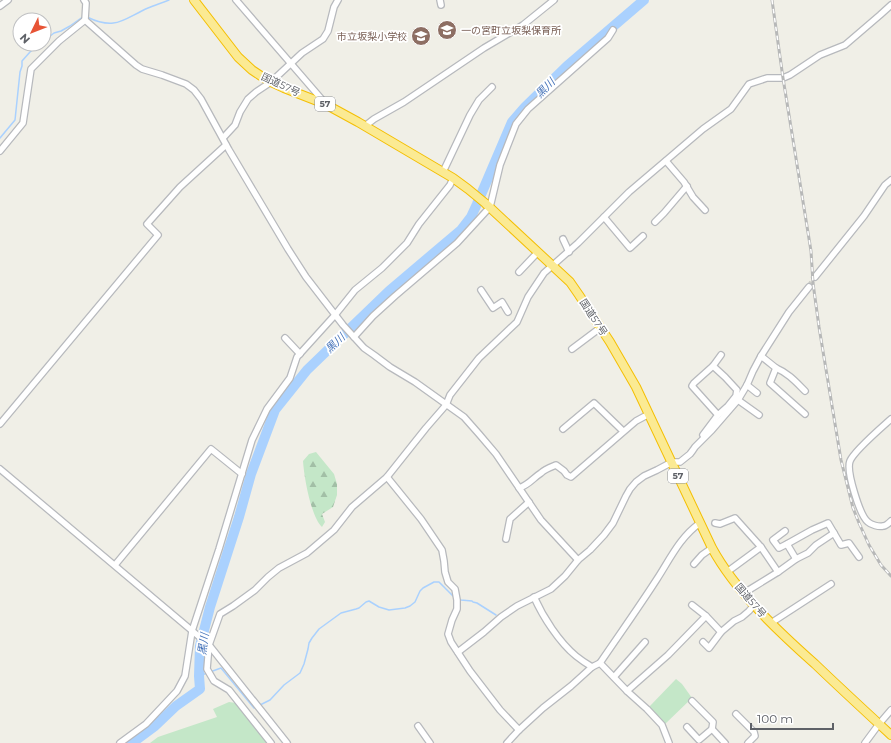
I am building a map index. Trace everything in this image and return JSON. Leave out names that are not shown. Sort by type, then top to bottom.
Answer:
[{"type":"highway","name":"国道57号","points":[[194,0],[238,57],[252,70],[271,82],[325,104],[453,178],[488,205],[570,282],[619,356],[636,387],[712,548],[727,572],[754,605],[784,636],[891,735]]},
{"type":"street","points":[[0,6],[8,0]]},
{"type":"street","points":[[0,150],[24,121],[31,69],[59,41],[85,20],[86,3],[84,0]]},
{"type":"street","points":[[236,0],[325,104]]},
{"type":"street","points":[[222,138],[234,125],[248,99],[271,82],[302,53],[323,39],[328,31],[334,7],[338,0]]},
{"type":"street","points":[[365,126],[374,119],[404,102],[484,48],[523,25],[554,0]]},
{"type":"street","points":[[271,743],[229,690],[214,681],[206,669],[209,645],[220,614],[255,590],[279,568],[307,553],[334,530],[352,506],[387,477],[446,405],[450,395],[479,358],[517,322],[528,297],[544,273],[569,252],[629,192],[702,129],[731,109],[749,84],[767,78],[783,78],[820,55],[845,45],[891,5]]},
{"type":"street","points":[[85,20],[136,65],[142,69],[162,75],[190,87],[201,99],[226,146],[298,265],[343,325],[374,355],[464,417],[496,454],[541,520],[578,560]]},
{"type":"street","points":[[354,337],[373,316],[457,243],[488,205],[500,165],[516,124],[528,109],[608,38],[613,30]]},
{"type":"street","points":[[443,172],[470,115],[479,100],[492,87]]},
{"type":"street","points":[[0,424],[158,235],[147,224],[180,187],[226,146]]},
{"type":"street","points":[[666,161],[687,186],[693,198],[705,210]]},
{"type":"street","points":[[120,743],[146,724],[177,690],[185,676],[192,631],[252,440],[267,409],[290,378],[297,357],[335,315],[355,290],[382,268],[407,243],[453,178]]},
{"type":"street","points":[[815,277],[864,216],[885,185],[891,180]]},
{"type":"street","points":[[655,222],[664,214],[687,186]]},
{"type":"street","points":[[604,217],[630,248],[643,236]]},
{"type":"street","points":[[563,239],[569,252]]},
{"type":"street","points":[[519,272],[538,252]]},
{"type":"street","points":[[695,447],[738,400],[747,386],[752,371],[761,356],[789,312],[809,288]]},
{"type":"street","points":[[481,290],[493,308],[502,302],[508,312]]},
{"type":"street","points":[[572,349],[600,328]]},
{"type":"street","points":[[286,342],[300,354]]},
{"type":"street","points":[[718,415],[692,386],[713,366],[721,355]]},
{"type":"street","points":[[761,356],[776,368],[783,371],[805,391]]},
{"type":"street","points":[[458,652],[517,606],[552,589],[578,560],[604,535],[613,523],[630,489],[636,482],[644,476],[672,462],[680,462],[694,450],[702,435],[736,396],[737,390],[713,366]]},
{"type":"street","points":[[776,368],[770,383],[805,414]]},
{"type":"street","points":[[747,386],[757,393]]},
{"type":"street","points":[[738,400],[759,415]]},
{"type":"street","points":[[563,429],[594,403],[623,431]]},
{"type":"street","points":[[519,488],[525,486],[540,473],[556,465],[567,476],[571,477],[623,431],[636,421],[649,414]]},
{"type":"street","points":[[891,420],[854,454],[849,462],[849,472],[855,496],[863,518],[868,523],[874,525],[883,526],[891,522]]},
{"type":"street","points":[[115,565],[211,449],[242,474]]},
{"type":"street","points":[[0,469],[209,645],[287,743]]},
{"type":"street","points":[[387,477],[421,519],[442,550],[445,572],[448,582],[455,589],[457,600],[457,609],[448,634],[450,642],[500,710],[519,730]]},
{"type":"street","points":[[506,539],[510,519],[529,502]]},
{"type":"street","points":[[715,523],[720,524],[735,518],[761,547],[778,572]]},
{"type":"street","points":[[507,743],[544,708],[592,667],[600,663],[657,580],[678,546],[688,533],[700,523]]},
{"type":"street","points":[[785,531],[773,540],[779,548],[828,523],[841,545],[849,543],[859,558]]},
{"type":"street","points":[[744,593],[796,559],[808,553],[834,532]]},
{"type":"street","points":[[787,544],[796,559]]},
{"type":"street","points":[[727,572],[761,547]]},
{"type":"street","points":[[694,564],[702,555],[712,548]]},
{"type":"street","points":[[771,623],[831,584]]},
{"type":"street","points":[[534,597],[541,612],[567,647],[576,656],[592,667]]},
{"type":"street","points":[[692,605],[706,616],[721,632]]},
{"type":"street","points":[[703,642],[709,648],[721,632],[734,621],[742,617],[754,605]]},
{"type":"street","points":[[627,691],[668,655],[706,616]]},
{"type":"street","points":[[614,677],[645,642]]},
{"type":"street","points":[[600,663],[662,725],[669,743]]},
{"type":"street","points":[[687,727],[699,740],[712,729],[713,722],[692,701]]},
{"type":"street","points":[[865,743],[891,710]]},
{"type":"street","points":[[736,714],[754,732],[755,736],[748,743]]},
{"type":"street","points":[[418,726],[430,743]]},
{"type":"street","points":[[712,729],[725,743]]},
{"type":"green space","points":[[316,452],[334,474],[337,484],[337,495],[333,507],[322,514],[325,522],[322,527],[318,522],[311,506],[303,461],[309,454]]},
{"type":"green space","points":[[676,679],[682,684],[692,698],[664,725],[649,707]]},
{"type":"green space","points":[[229,702],[236,703],[268,743],[150,743],[158,737],[217,717],[213,709]]},
{"type":"waterway","points":[[87,17],[105,23],[119,22],[169,0]]},
{"type":"waterway","name":"黒川","points":[[132,743],[155,726],[176,706],[200,689],[200,646],[210,607],[251,474],[275,410],[307,370],[389,291],[461,230],[471,217],[512,122],[525,107],[567,66],[644,0]]},
{"type":"waterway","points":[[52,35],[70,26],[84,16]]},
{"type":"waterway","points":[[0,138],[15,120],[22,61],[30,52]]},
{"type":"waterway","points":[[260,705],[270,700],[284,685],[300,673],[304,664],[309,643],[312,638],[319,629],[341,613],[359,608],[369,601],[379,607],[389,610],[405,608],[415,602],[423,588],[434,582],[439,582],[454,597]]},
{"type":"waterway","points":[[459,599],[477,603],[496,615]]},
{"type":"waterway","points":[[199,676],[221,668],[254,708],[256,707]]},
{"type":"tunnel","points":[[809,287],[815,277]]},
{"type":"railway","points":[[772,0],[811,251],[813,283],[819,327],[841,460],[853,508],[859,523],[869,545],[881,565],[891,576]]},
{"type":"place","name":"一の宮町立坂梨保育所","points":[[447,30]]},
{"type":"place","name":"市立坂梨小学校","points":[[421,36]]}]
